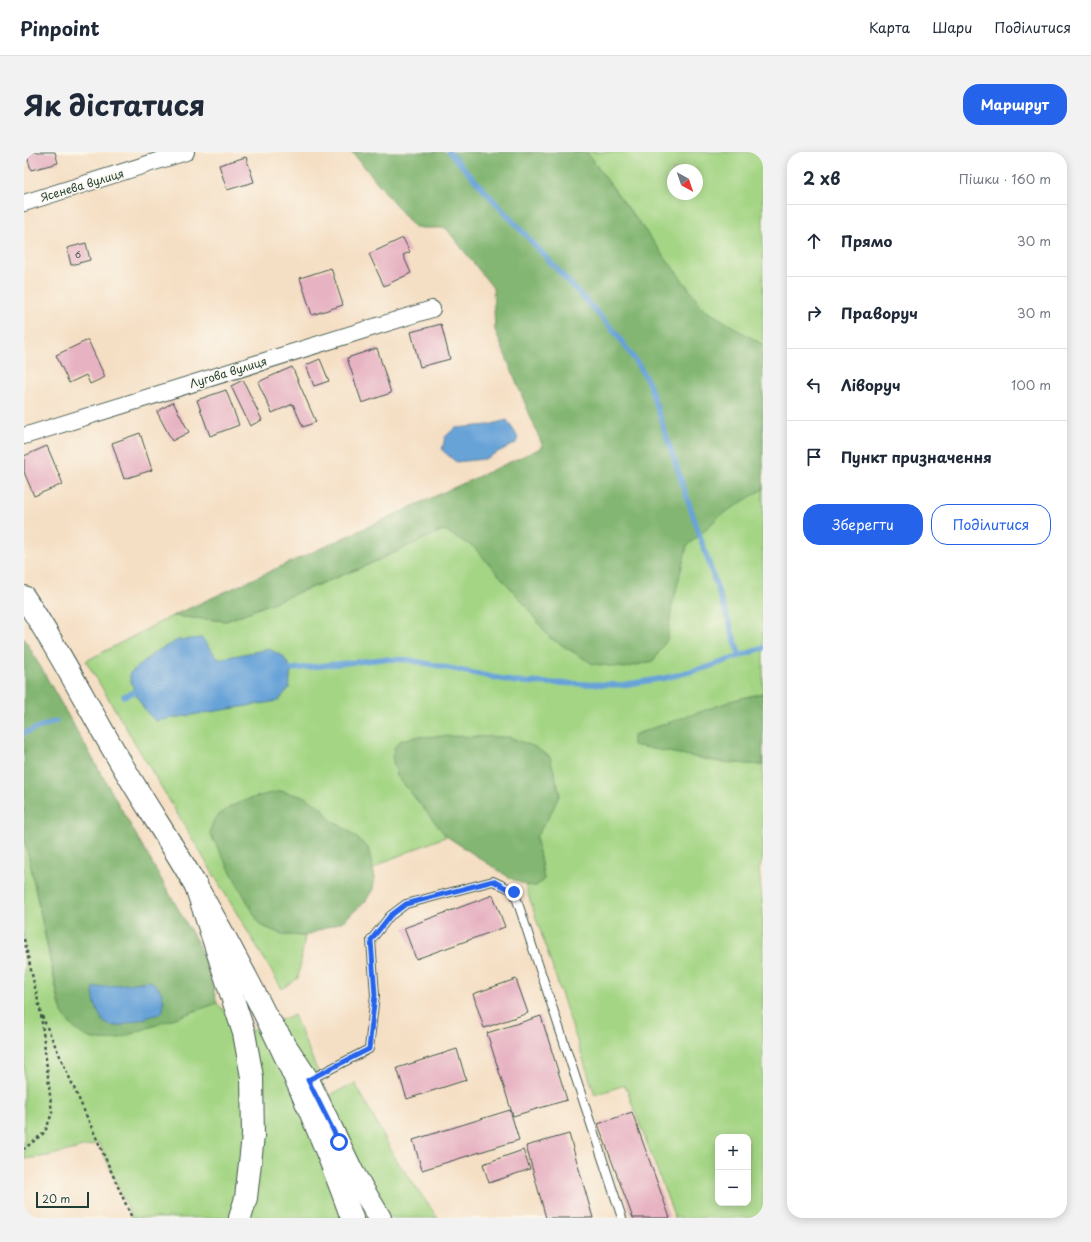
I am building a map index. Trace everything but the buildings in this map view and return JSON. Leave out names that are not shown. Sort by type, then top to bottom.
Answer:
[{"type":"main road","points":[[24,597],[117,756],[196,886],[268,1019],[321,1140],[352,1218]]},
{"type":"main road","points":[[196,886],[244,1033],[252,1077],[253,1136],[246,1198],[240,1218]]},
{"type":"main road","points":[[268,1019],[308,1080],[352,1173],[380,1218]]},
{"type":"street","name":"Ясенева вулиця","points":[[24,203],[186,152]]},
{"type":"street","name":"Лугова вулиця","points":[[24,436],[432,309]]},
{"type":"lane","points":[[308,1080],[369,1049],[375,995],[371,940],[390,916],[406,904],[493,881],[514,892],[622,1218]]},
{"type":"path","points":[[24,939],[41,1014],[52,1113],[45,1132],[24,1149]]},
{"type":"path","points":[[41,1014],[132,1218]]},
{"type":"green space","points":[[352,152],[586,152],[704,309],[763,345],[763,489],[721,515],[687,546],[672,607],[667,640],[653,661],[625,668],[593,664],[550,638],[521,600],[474,547],[443,530],[363,567],[226,621],[172,616],[543,447],[495,330],[493,288],[446,228],[415,228]]},
{"type":"green space","points":[[586,152],[763,152],[763,345],[704,309]]},
{"type":"green space","points":[[763,391],[763,693],[734,700],[633,744],[720,762],[763,765],[763,859],[759,869],[763,909],[763,1218],[675,1218],[625,1085],[595,1095],[525,885],[536,886],[544,879],[536,837],[541,827],[452,834],[386,861],[366,874],[260,925],[284,935],[305,936],[298,978],[282,989],[86,661],[172,616],[226,621],[363,567],[443,530]]},
{"type":"green space","points":[[24,638],[197,942],[209,973],[217,1003],[117,1039],[108,1040],[92,1039],[85,1036],[73,1027],[62,1013],[24,835]]},
{"type":"green space","points":[[763,693],[763,765],[720,762],[633,745],[633,735],[734,700]]},
{"type":"green space","points":[[414,737],[509,737],[535,747],[550,757],[560,794],[550,815],[536,837],[544,879],[536,886],[525,885],[510,878],[446,836],[397,776],[392,757],[395,746],[401,740]]},
{"type":"green space","points":[[281,791],[305,797],[322,808],[331,820],[349,831],[368,848],[375,878],[373,889],[365,902],[343,921],[305,936],[284,935],[260,925],[210,834],[214,820],[229,808],[246,800]]},
{"type":"green space","points":[[24,835],[59,1004],[68,1021],[74,1028],[89,1037],[107,1040],[117,1039],[217,1003],[244,1033],[294,1015],[328,1096],[355,1083],[397,1161],[438,1218],[132,1218],[99,1143],[48,1156],[24,1159]]},
{"type":"water","points":[[507,420],[518,437],[516,443],[484,459],[456,462],[442,450],[445,437],[455,428],[488,425]]},
{"type":"water","points":[[202,638],[218,659],[269,649],[283,656],[291,669],[289,688],[278,701],[155,721],[139,699],[129,674],[155,652],[178,640]]},
{"type":"water","points":[[149,981],[157,986],[162,994],[164,1004],[162,1013],[119,1026],[109,1025],[104,1022],[99,1015],[93,996],[94,988]]},
{"type":"waterway","points":[[449,152],[615,332],[640,367],[649,384],[740,656]]},
{"type":"waterway","points":[[283,670],[383,659],[410,660],[516,682],[622,685],[665,678],[708,667],[763,648]]},
{"type":"waterway","points":[[124,696],[140,690]]},
{"type":"waterway","points":[[24,733],[56,721]]},
{"type":"route","points":[[339,1142],[308,1080],[319,1076],[369,1049],[375,995],[371,940],[390,916],[406,904],[493,881],[514,892]]}]
